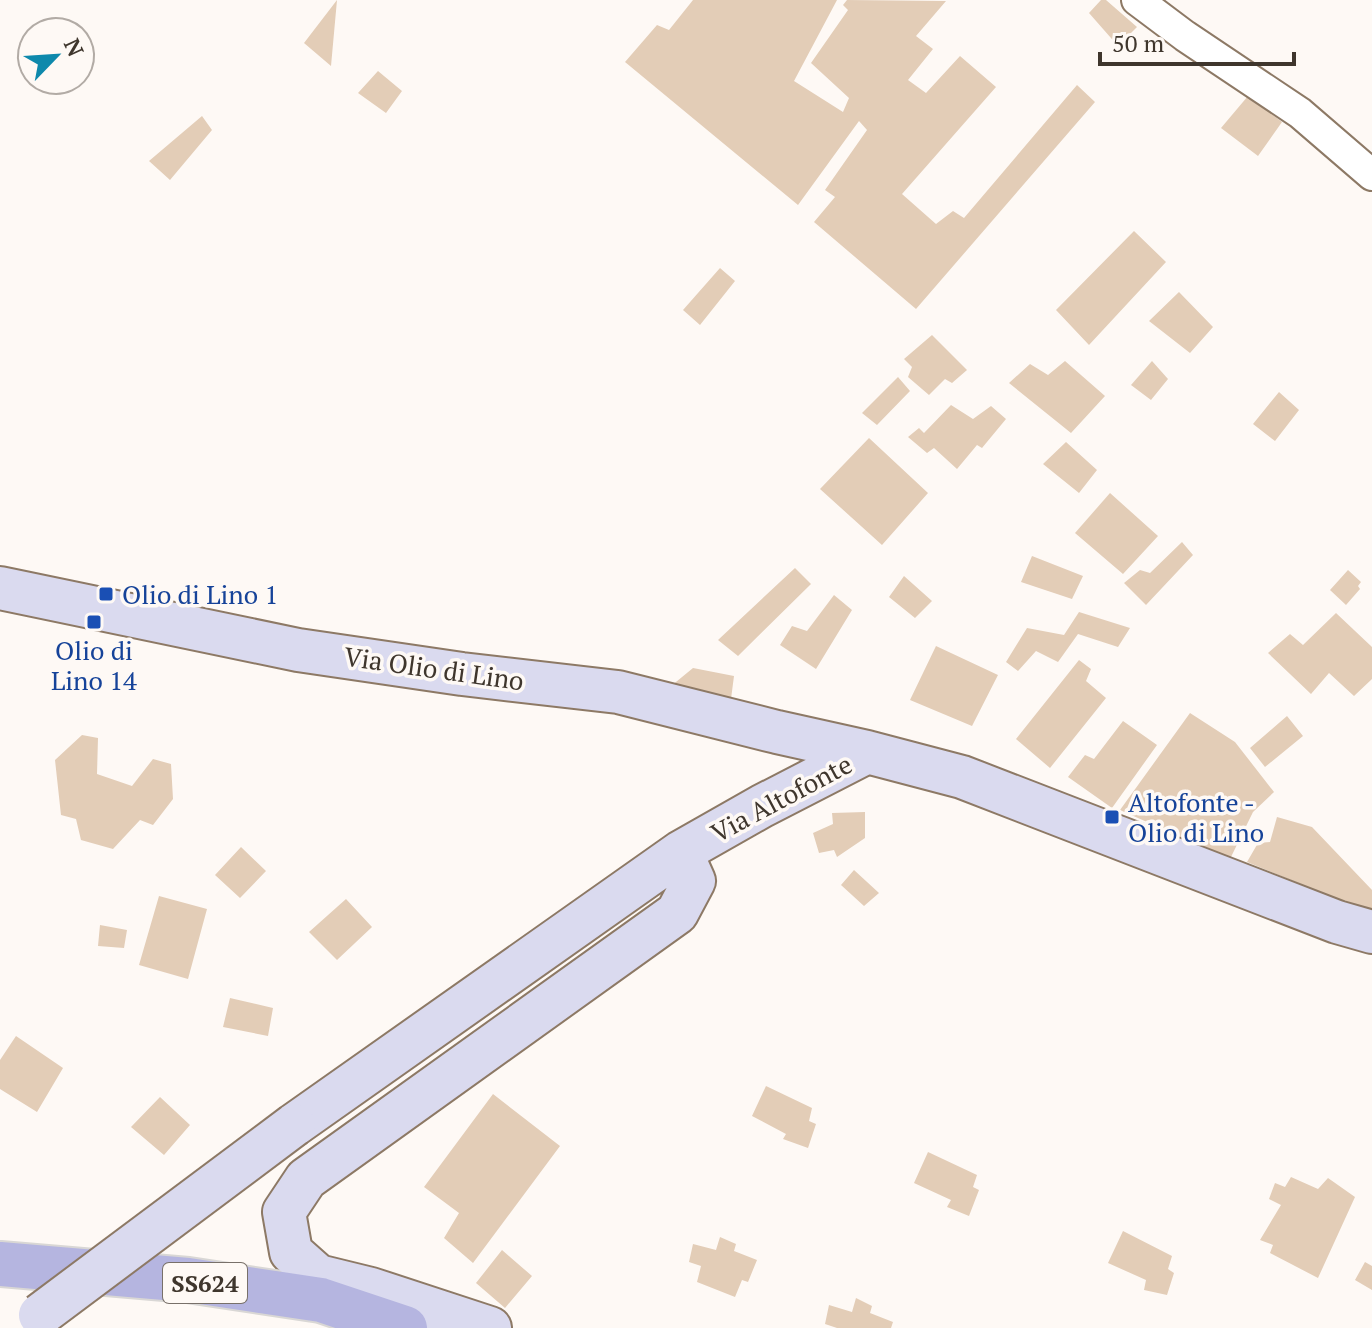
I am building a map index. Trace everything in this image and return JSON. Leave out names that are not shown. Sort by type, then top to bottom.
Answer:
[{"type":"main road","name":"SS624","points":[[0,1264],[188,1280],[321,1300],[405,1328]]},
{"type":"street","points":[[1137,0],[1300,113],[1372,175]]},
{"type":"street","name":"Via Olio di Lino","points":[[0,588],[298,650],[462,674],[618,692],[867,752]]},
{"type":"street","name":"Via Altofonte","points":[[28,1321],[294,1125],[681,852],[867,752],[962,777],[1337,922],[1372,932]]},
{"type":"street","points":[[490,1328],[371,1289],[318,1276],[291,1252],[284,1212],[306,1179],[677,913],[694,881],[681,852]]},
{"type":"building","points":[[337,0],[331,66],[304,43]]},
{"type":"building","points":[[693,0],[837,0],[794,81],[843,112],[849,98],[811,63],[848,10],[843,5],[847,0],[946,1],[916,36],[933,49],[908,80],[926,93],[960,56],[996,87],[902,194],[936,224],[953,211],[964,218],[1077,85],[1095,102],[916,309],[814,222],[835,197],[825,190],[867,130],[859,121],[798,205],[625,62],[657,25],[669,30]]},
{"type":"building","points":[[1101,0],[1106,0],[1137,27],[1118,46],[1089,13]]},
{"type":"building","points":[[378,71],[402,91],[386,113],[358,93]]},
{"type":"building","points":[[1248,96],[1282,122],[1258,156],[1221,128]]},
{"type":"building","points":[[202,116],[212,130],[170,180],[149,161]]},
{"type":"building","points":[[1134,231],[1166,262],[1089,345],[1056,310]]},
{"type":"building","points":[[720,268],[735,281],[700,325],[683,310]]},
{"type":"building","points":[[1179,292],[1213,327],[1190,353],[1149,321]]},
{"type":"building","points":[[932,335],[967,370],[952,383],[945,379],[929,395],[908,377],[912,367],[904,359]]},
{"type":"building","points":[[1065,361],[1105,396],[1071,433],[1009,383],[1030,364],[1048,375]]},
{"type":"building","points":[[1152,361],[1168,379],[1151,400],[1131,385]]},
{"type":"building","points":[[898,377],[910,391],[877,425],[862,413]]},
{"type":"building","points":[[1279,392],[1299,410],[1275,441],[1253,424]]},
{"type":"building","points":[[951,405],[973,419],[991,406],[1006,419],[982,448],[977,445],[957,469],[934,448],[927,453],[908,437],[919,428],[924,433]]},
{"type":"building","points":[[869,438],[928,493],[882,545],[820,489]]},
{"type":"building","points":[[1066,442],[1097,470],[1079,493],[1043,464]]},
{"type":"building","points":[[1110,493],[1158,536],[1123,574],[1075,533]]},
{"type":"building","points":[[1182,542],[1193,555],[1146,605],[1124,583],[1140,570],[1150,573]]},
{"type":"building","points":[[1032,556],[1083,576],[1072,599],[1021,582]]},
{"type":"building","points":[[795,568],[811,584],[738,656],[718,640]]},
{"type":"building","points":[[1348,570],[1361,582],[1358,586],[1360,589],[1346,605],[1330,590]]},
{"type":"building","points":[[904,576],[932,601],[915,618],[889,597]]},
{"type":"building","points":[[834,595],[852,610],[816,669],[780,645],[792,626],[807,631]]},
{"type":"building","points":[[1079,612],[1130,628],[1118,647],[1078,634],[1058,662],[1036,651],[1018,671],[1006,662],[1027,628],[1064,635]]},
{"type":"building","points":[[1336,613],[1372,647],[1372,679],[1354,696],[1329,673],[1311,694],[1268,653],[1290,634],[1303,645]]},
{"type":"building","points":[[936,646],[998,675],[972,726],[910,700]]},
{"type":"building","points":[[1079,660],[1091,669],[1086,681],[1106,698],[1050,768],[1016,739]]},
{"type":"building","points":[[693,668],[734,676],[731,699],[665,691]]},
{"type":"building","points":[[1190,713],[1235,742],[1274,792],[1253,812],[1230,859],[1120,810]]},
{"type":"building","points":[[1287,716],[1303,736],[1265,767],[1250,748]]},
{"type":"building","points":[[1123,721],[1157,745],[1112,808],[1068,777],[1085,755],[1094,759]]},
{"type":"building","points":[[82,735],[98,738],[97,774],[132,786],[153,759],[171,764],[173,799],[153,825],[140,820],[113,849],[81,840],[76,819],[61,815],[55,760]]},
{"type":"building","points":[[865,812],[865,838],[837,857],[834,850],[819,853],[813,833],[833,824],[832,813]]},
{"type":"building","points":[[1277,817],[1312,827],[1372,890],[1372,913],[1247,862],[1258,843],[1270,842]]},
{"type":"building","points":[[241,847],[266,871],[240,898],[215,875]]},
{"type":"building","points":[[854,870],[879,893],[864,906],[841,885]]},
{"type":"building","points":[[159,896],[207,909],[188,979],[139,965]]},
{"type":"building","points":[[346,899],[372,927],[337,960],[309,932]]},
{"type":"building","points":[[100,925],[127,930],[124,948],[98,946]]},
{"type":"building","points":[[230,998],[273,1008],[268,1036],[223,1027]]},
{"type":"building","points":[[16,1036],[63,1068],[37,1112],[0,1089],[0,1060]]},
{"type":"building","points":[[766,1086],[812,1108],[809,1121],[816,1124],[808,1148],[783,1139],[786,1134],[752,1116]]},
{"type":"building","points":[[493,1094],[560,1146],[473,1263],[444,1238],[459,1213],[424,1187]]},
{"type":"building","points":[[160,1097],[190,1125],[164,1155],[131,1127]]},
{"type":"building","points":[[928,1152],[977,1175],[973,1187],[979,1190],[969,1216],[947,1207],[951,1200],[914,1183]]},
{"type":"building","points":[[1291,1177],[1318,1189],[1328,1178],[1355,1197],[1318,1278],[1270,1253],[1273,1245],[1260,1240],[1281,1205],[1269,1199],[1275,1183],[1285,1187]]},
{"type":"building","points":[[1123,1231],[1172,1256],[1168,1269],[1174,1273],[1167,1295],[1144,1290],[1146,1280],[1108,1263]]},
{"type":"building","points":[[720,1237],[736,1244],[734,1251],[757,1260],[748,1282],[742,1280],[735,1297],[697,1282],[701,1266],[689,1262],[693,1244],[716,1250]]},
{"type":"building","points":[[502,1250],[532,1276],[505,1308],[476,1283]]},
{"type":"building","points":[[1365,1262],[1372,1266],[1372,1290],[1355,1280]]},
{"type":"building","points":[[856,1298],[872,1306],[870,1313],[893,1322],[891,1328],[837,1328],[825,1324],[829,1305],[852,1312]]},
{"type":"place","name":"Olio di Lino 1","points":[[106,594]]},
{"type":"place","name":"Olio di Lino 14","points":[[94,622]]},
{"type":"place","name":"Altofonte - Olio di Lino","points":[[1112,817]]}]
